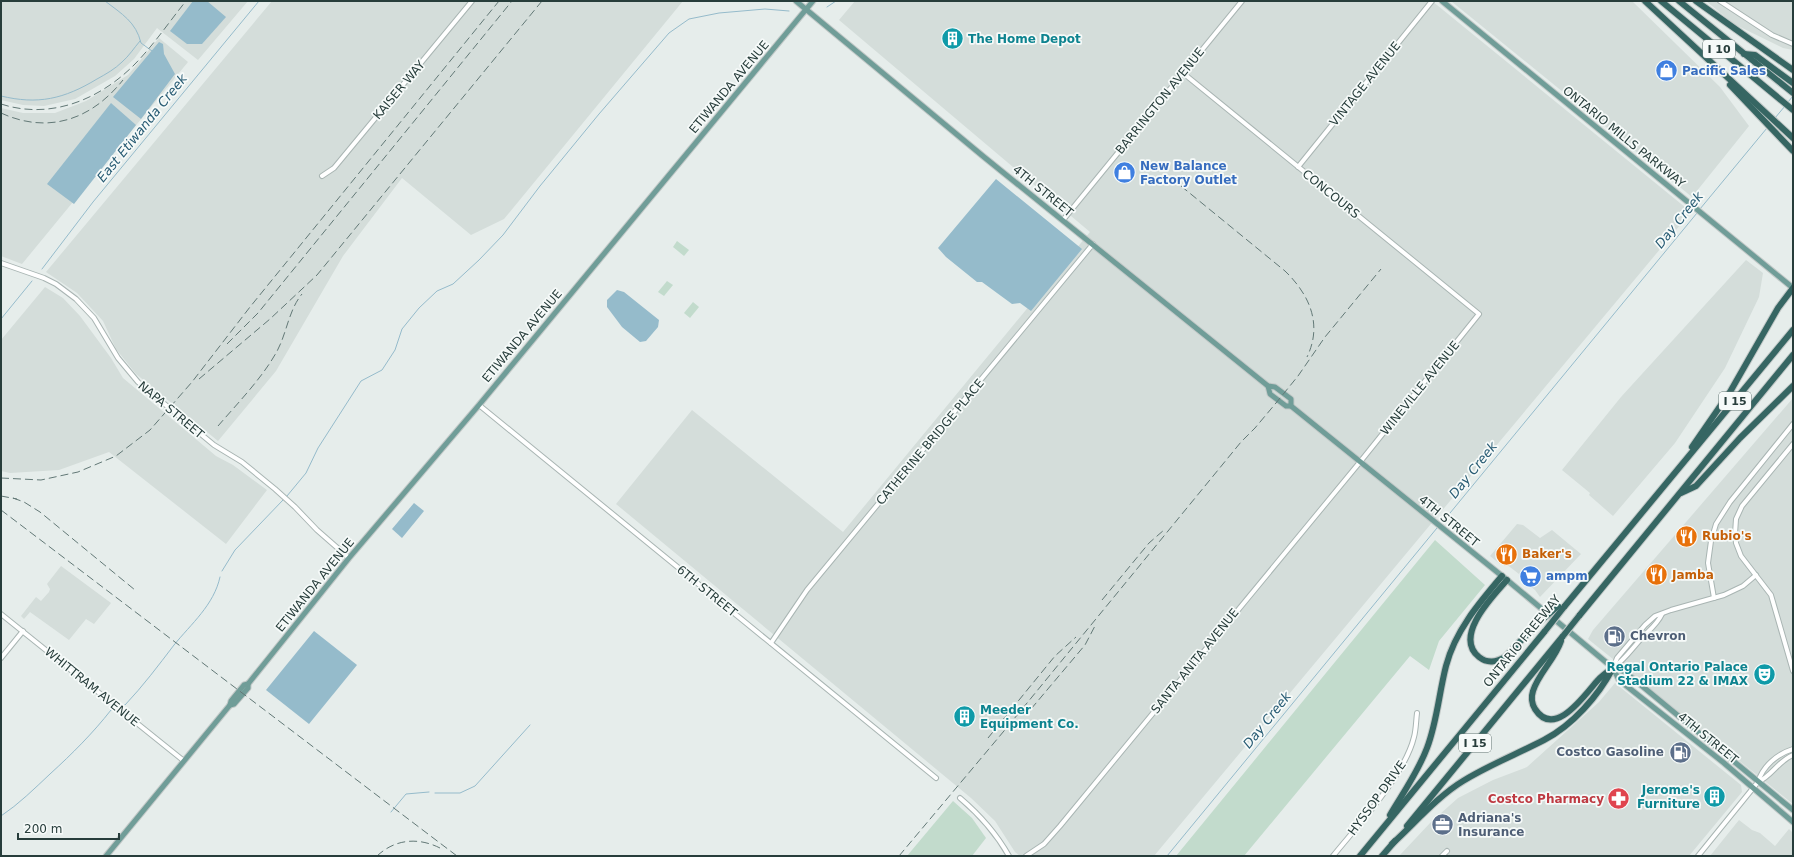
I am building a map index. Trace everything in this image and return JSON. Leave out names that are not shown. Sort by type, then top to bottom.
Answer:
[{"type":"highway","points":[[1645,1],[1793,138]]},
{"type":"highway","name":"I 10","points":[[1661,1],[1793,110]]},
{"type":"highway","name":"I 10","points":[[1679,1],[1793,93]]},
{"type":"highway","points":[[1696,1],[1793,70]]},
{"type":"highway","points":[[1693,46],[1793,151]]},
{"type":"highway","points":[[1744,54],[1755,55],[1793,83]]},
{"type":"highway","points":[[1676,472],[1730,392],[1782,302],[1793,288]]},
{"type":"highway","name":"ONTARIO FREEWAY","points":[[1360,856],[1545,631],[1561,606],[1582,585],[1793,328]]},
{"type":"highway","name":"I 15","points":[[1382,856],[1559,644],[1563,636],[1579,616],[1793,356]]},
{"type":"highway","points":[[1680,494],[1696,486],[1740,438],[1793,386]]},
{"type":"highway","points":[[1504,578],[1475,620],[1471,639],[1475,653],[1486,660],[1499,660],[1505,657],[1536,625],[1561,606]]},
{"type":"highway","points":[[1379,833],[1426,752],[1446,664],[1454,644],[1469,617],[1504,578]]},
{"type":"highway","points":[[1559,644],[1557,652],[1532,692],[1533,704],[1538,713],[1544,717],[1553,719],[1565,715],[1600,678],[1613,668]]},
{"type":"highway","points":[[1392,844],[1449,791],[1462,782],[1545,739],[1575,718],[1607,679],[1613,668]]},
{"type":"main road","name":"4TH STREET","points":[[796,1],[1268,386],[1275,387],[1291,399],[1291,406]]},
{"type":"main road","name":"ETIWANDA AVENUE","points":[[106,856],[230,705],[234,704],[248,688],[248,684],[349,558],[479,405],[813,1]]},
{"type":"main road","name":"ONTARIO MILLS PARKWAY","points":[[1442,1],[1793,288]]},
{"type":"main road","name":"4TH STREET","points":[[1268,386],[1270,394],[1286,406],[1291,406],[1613,668],[1625,672],[1793,810]]},
{"type":"main road","name":"4TH STREET","points":[[1613,668],[1619,680],[1754,788],[1793,822]]},
{"type":"street","name":"KAISER WAY","points":[[322,176],[334,168],[472,1]]},
{"type":"street","name":"BARRINGTON AVENUE","points":[[1063,220],[1242,1]]},
{"type":"street","name":"VINTAGE AVENUE","points":[[1298,167],[1432,1]]},
{"type":"street","points":[[1720,1],[1772,35],[1793,44]]},
{"type":"street","name":"CONCOURS","points":[[1183,73],[1479,314]]},
{"type":"street","name":"CATHERINE BRIDGE PLACE","points":[[771,643],[807,590],[1093,244]]},
{"type":"street","name":"NAPA STREET","points":[[1,263],[44,278],[69,292],[85,307],[102,329],[118,358],[138,382],[214,445],[242,462],[275,489],[295,506],[317,530],[349,558]]},
{"type":"street","name":"WINEVILLE AVENUE","points":[[1360,462],[1479,314]]},
{"type":"street","name":"6TH STREET","points":[[479,405],[936,778]]},
{"type":"street","points":[[1714,598],[1708,562],[1711,541],[1716,524],[1730,502],[1793,424]]},
{"type":"street","points":[[1793,444],[1744,504],[1736,519],[1734,534],[1741,556],[1772,595],[1793,671]]},
{"type":"street","name":"SANTA ANITA AVENUE","points":[[1026,856],[1038,849],[1054,833],[1360,462]]},
{"type":"street","points":[[1613,668],[1617,658],[1645,625],[1655,616],[1714,598],[1743,586],[1756,575]]},
{"type":"street","name":"WHITTRAM AVENUE","points":[[1,614],[184,761]]},
{"type":"street","points":[[1613,668],[1622,662],[1644,636],[1659,622],[1662,614]]},
{"type":"street","points":[[1,658],[23,631]]},
{"type":"street","name":"HYSSOP DRIVE","points":[[1334,856],[1388,787],[1403,764],[1415,737],[1417,713]]},
{"type":"street","points":[[1698,856],[1754,788],[1758,782],[1760,774],[1775,758],[1793,750]]},
{"type":"street","points":[[1758,782],[1766,778],[1778,764],[1793,755]]},
{"type":"street","points":[[960,798],[990,827],[1009,856]]},
{"type":"street","points":[[1442,856],[1447,851]]},
{"type":"shaded area","points":[[1,1],[248,1],[198,60],[157,28],[134,59],[115,76],[75,99],[44,106],[23,105],[1,100]]},
{"type":"shaded area","points":[[272,1],[683,1],[504,219],[471,235],[402,178],[343,256],[276,371],[218,441],[136,374],[116,349],[103,321],[77,293],[46,272]]},
{"type":"shaded area","points":[[855,1],[1432,1],[1691,212],[1154,856],[1020,856],[1015,852],[995,821],[971,798],[616,504],[692,410],[843,532],[1090,232],[839,20]]},
{"type":"shaded area","points":[[1451,1],[1632,1],[1720,87],[1749,126],[1692,197]]},
{"type":"shaded area","points":[[1706,1],[1793,1],[1793,50],[1783,48],[1734,24]]},
{"type":"shaded area","points":[[159,38],[188,62],[22,264],[1,256],[1,108],[23,113],[55,113],[86,101],[128,75]]},
{"type":"shaded area","points":[[1746,260],[1763,273],[1759,297],[1725,368],[1675,443],[1613,516],[1589,495],[1590,493],[1562,470],[1621,397]]},
{"type":"shaded area","points":[[45,287],[63,298],[80,316],[111,358],[123,378],[216,456],[233,465],[267,490],[226,544],[109,452],[59,470],[10,473],[1,471],[1,340]]},
{"type":"shaded area","points":[[1793,398],[1793,804],[1588,639],[1593,630]]},
{"type":"shaded area","points":[[1517,524],[1523,525],[1540,538],[1552,530],[1581,554],[1540,597],[1535,590],[1521,579],[1519,574],[1506,564],[1500,564],[1490,556]]},
{"type":"shaded area","points":[[61,566],[111,603],[94,624],[86,619],[69,640],[30,612],[24,619],[21,616],[36,597],[41,601],[49,592],[50,589],[47,584]]},
{"type":"shaded area","points":[[1615,683],[1741,785],[1742,792],[1689,856],[1399,856],[1431,822],[1458,798],[1493,780],[1527,767],[1599,702]]},
{"type":"shaded area","points":[[1739,820],[1752,830],[1760,833],[1775,846],[1789,829],[1793,833],[1793,856],[1710,856]]},
{"type":"green space","points":[[677,241],[689,250],[684,256],[673,247]]},
{"type":"green space","points":[[667,281],[673,285],[664,296],[658,292]]},
{"type":"green space","points":[[693,302],[699,307],[690,318],[684,313]]},
{"type":"green space","points":[[1435,540],[1485,585],[1439,641],[1429,670],[1410,656],[1244,856],[1176,856]]},
{"type":"green space","points":[[953,801],[972,818],[986,838],[972,856],[907,856]]},
{"type":"water","points":[[193,1],[207,1],[226,17],[202,44],[187,44],[170,31]]},
{"type":"water","points":[[159,42],[163,44],[164,54],[175,74],[141,119],[113,97]]},
{"type":"water","points":[[111,103],[136,125],[74,204],[47,184]]},
{"type":"water","points":[[996,179],[1082,249],[1031,311],[1020,303],[1012,304],[982,282],[977,282],[946,257],[938,248]]},
{"type":"water","points":[[617,290],[624,292],[659,320],[658,327],[646,341],[640,342],[622,327],[607,307],[607,300]]},
{"type":"water","points":[[414,503],[424,511],[402,538],[392,529]]},
{"type":"water","points":[[314,631],[357,665],[309,724],[266,690]]},
{"type":"waterway","points":[[105,1],[128,19],[136,29],[141,43],[152,51]]},
{"type":"waterway","name":"East Etiwanda Creek","points":[[42,269],[93,202],[259,1]]},
{"type":"waterway","points":[[827,7],[836,1]]},
{"type":"waterway","points":[[287,496],[306,473],[318,448],[361,381],[382,370],[395,350],[402,329],[419,308],[437,291],[453,284],[503,235],[540,186],[599,114],[669,33],[689,19],[719,13],[765,9],[789,11]]},
{"type":"waterway","points":[[1,96],[27,100],[39,100],[62,96],[85,86],[116,67],[127,57],[140,41]]},
{"type":"waterway","name":"Day Creek","points":[[1788,102],[1793,96]]},
{"type":"waterway","name":"Day Creek","points":[[1775,118],[1785,106]]},
{"type":"waterway","name":"Day Creek","points":[[1700,209],[1767,128]]},
{"type":"waterway","name":"Day Creek","points":[[1441,524],[1697,213]]},
{"type":"waterway","name":"East Etiwanda Creek","points":[[1,319],[32,281]]},
{"type":"waterway","points":[[222,571],[235,550],[283,500]]},
{"type":"waterway","name":"Day Creek","points":[[1167,856],[1437,528]]},
{"type":"waterway","points":[[121,706],[125,705],[138,691],[174,645],[201,614],[213,596],[220,577]]},
{"type":"waterway","points":[[1,816],[20,801],[74,751],[111,710],[115,709]]},
{"type":"waterway","points":[[435,793],[460,793],[475,786],[530,725]]},
{"type":"waterway","points":[[391,812],[406,794],[429,792]]},
{"type":"railway","points":[[1,104],[38,110],[73,104],[89,97],[105,88],[134,65],[186,1]]},
{"type":"railway","points":[[1,478],[41,480],[78,472],[116,456],[150,430],[192,382],[250,307],[499,1]]},
{"type":"railway","points":[[227,344],[258,313],[512,1]]},
{"type":"railway","points":[[199,379],[270,319],[317,275],[542,1]]},
{"type":"railway","points":[[1,113],[36,123],[53,123],[68,119],[98,105],[111,94],[123,80]]},
{"type":"railway","points":[[1181,186],[1285,271],[1301,290],[1311,310],[1313,321],[1314,333],[1312,345],[1307,357]]},
{"type":"railway","points":[[899,856],[1009,725],[1241,442],[1276,403],[1298,376],[1325,337],[1381,269]]},
{"type":"railway","points":[[218,426],[264,372],[280,346],[291,315],[302,294]]},
{"type":"railway","points":[[1,496],[17,499]]},
{"type":"railway","points":[[13,498],[24,502],[40,512],[135,590]]},
{"type":"railway","points":[[1,510],[457,856]]},
{"type":"railway","points":[[1102,600],[1149,543],[1164,530]]},
{"type":"railway","points":[[1031,709],[1085,645],[1096,624]]},
{"type":"railway","points":[[988,738],[1055,656],[1076,637]]},
{"type":"railway","points":[[377,856],[384,850],[399,843],[415,841],[432,844],[440,848]]},
{"type":"place","name":"The Home Depot","points":[[953,39]]},
{"type":"place","name":"Pacific Sales","points":[[1667,71]]},
{"type":"place","name":"New Balance Factory Outlet","points":[[1125,173]]},
{"type":"place","name":"Rubio's","points":[[1686,536]]},
{"type":"place","name":"Baker's","points":[[1506,554]]},
{"type":"place","name":"Jamba","points":[[1656,575]]},
{"type":"place","name":"ampm","points":[[1531,576]]},
{"type":"place","name":"Chevron","points":[[1614,636]]},
{"type":"place","name":"Regal Ontario Palace Stadium 22 & IMAX","points":[[1764,674]]},
{"type":"place","name":"Meeder Equipment Co.","points":[[965,717]]},
{"type":"place","name":"Costco Gasoline","points":[[1680,752]]},
{"type":"place","name":"Jerome's Furniture","points":[[1715,797]]},
{"type":"place","name":"Costco Pharmacy","points":[[1619,799]]},
{"type":"place","name":"Adriana's Insurance","points":[[1442,825]]}]
